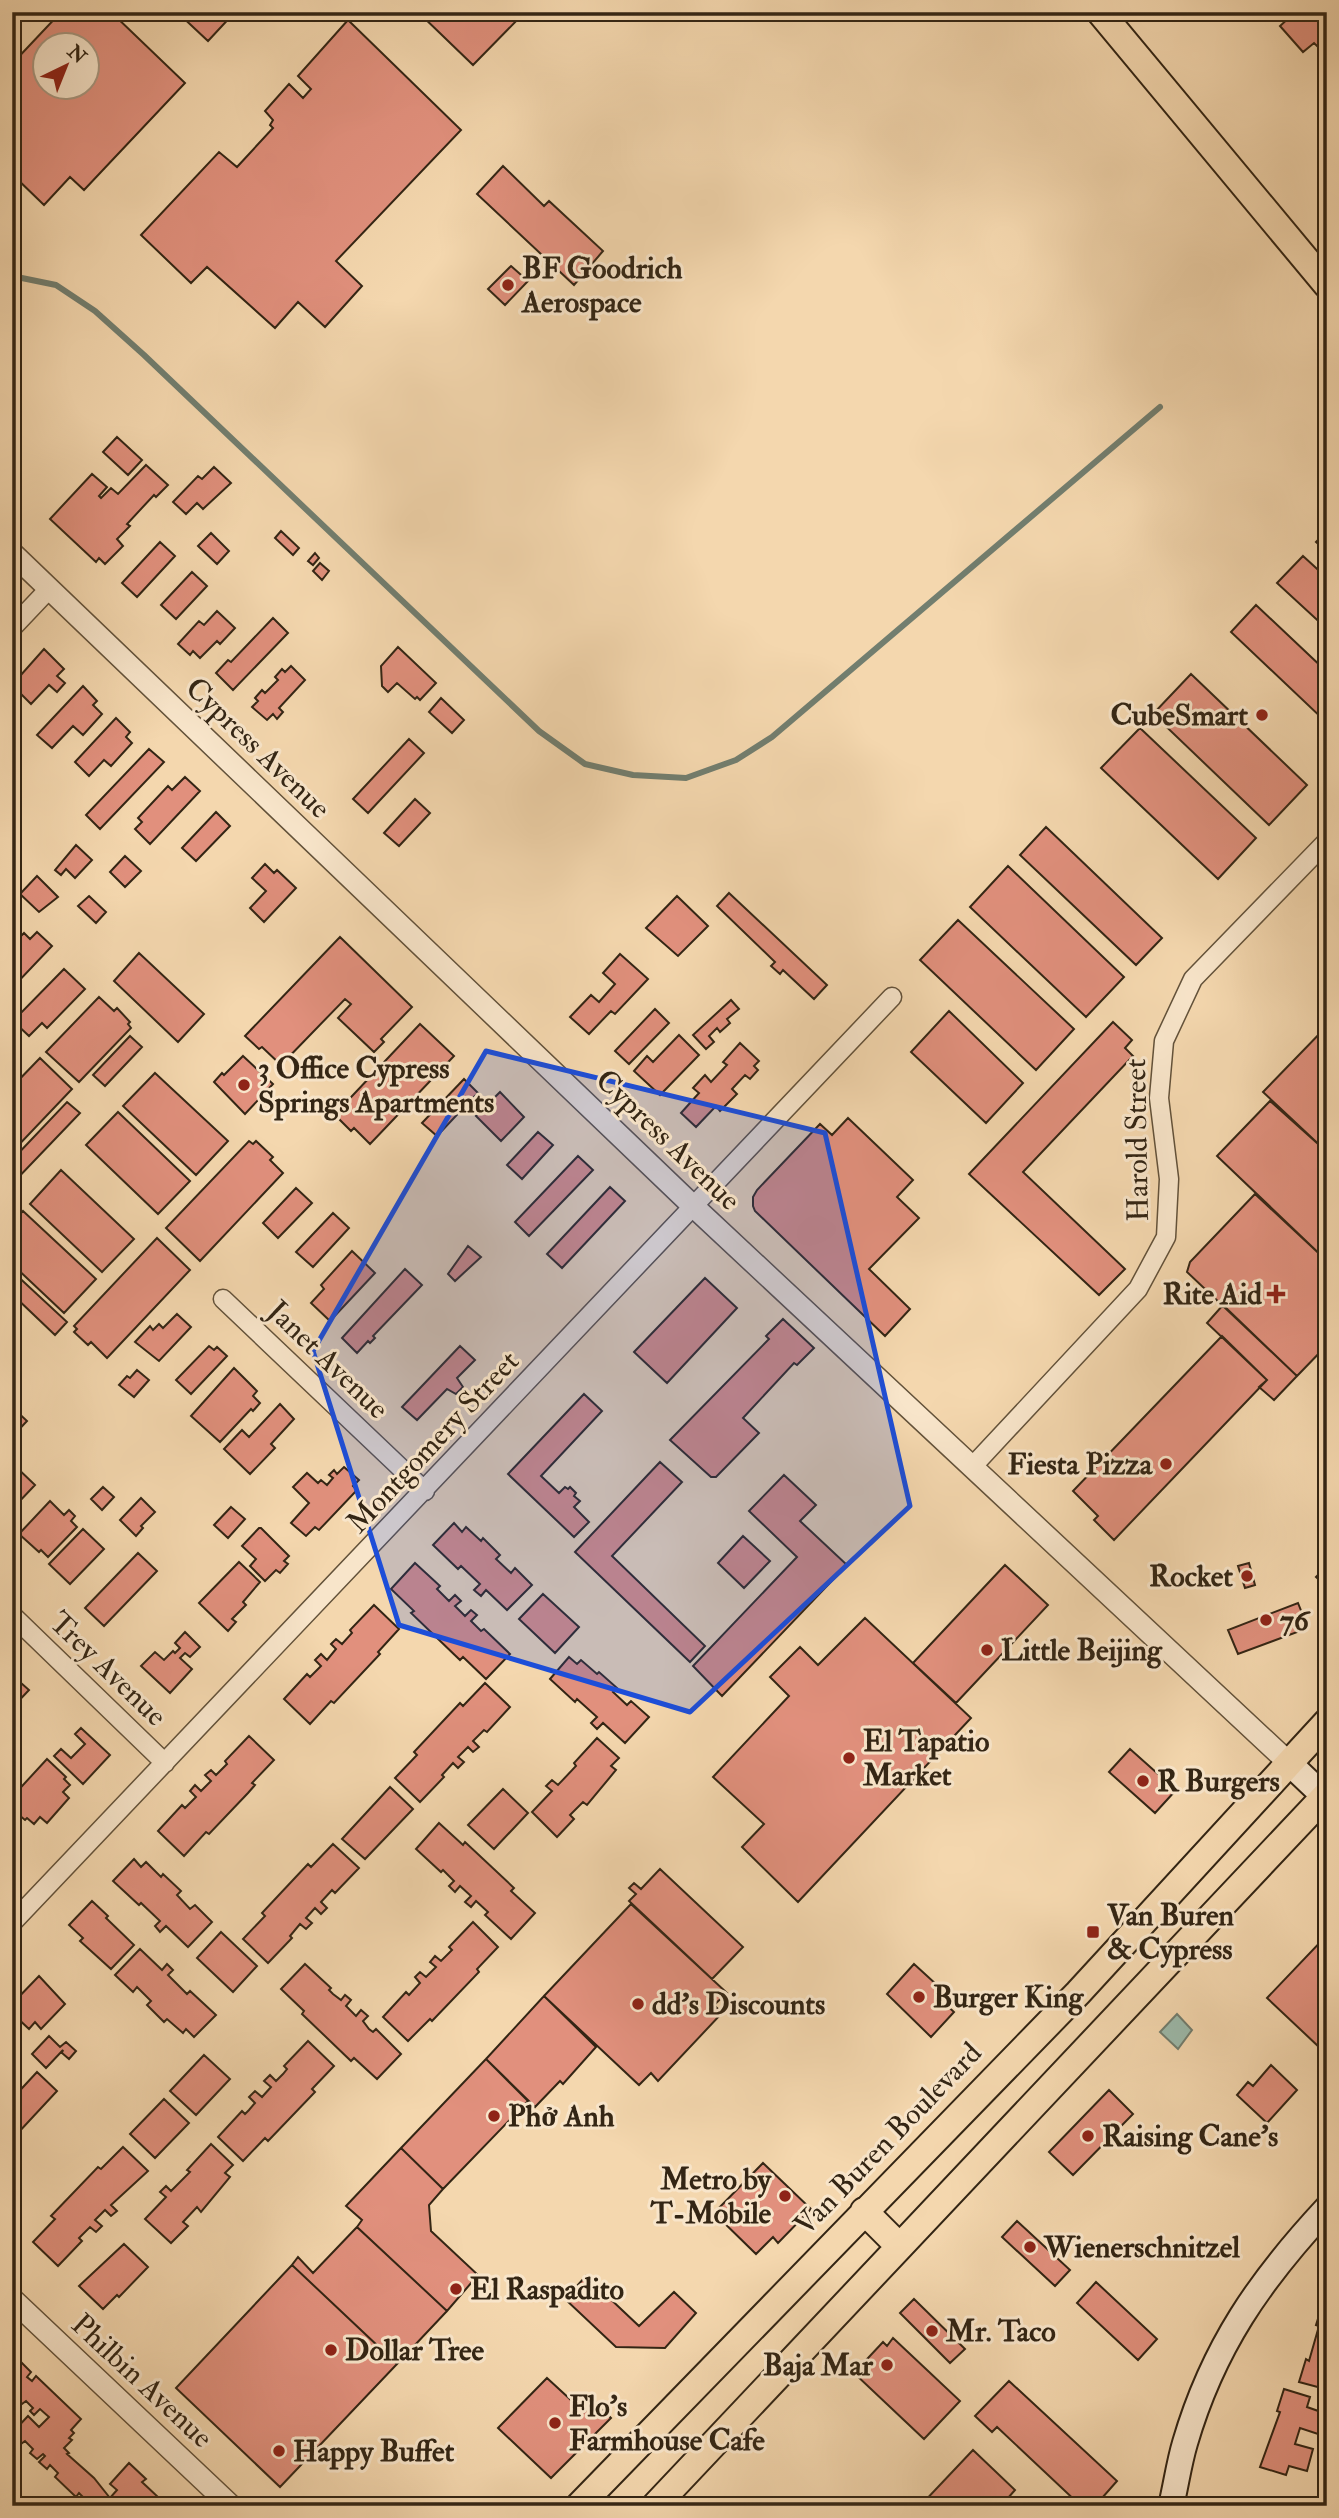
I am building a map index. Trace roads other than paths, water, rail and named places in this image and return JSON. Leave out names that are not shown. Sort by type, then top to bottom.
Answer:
[{"type":"main road","points":[[1100,12],[1327,285]]},
{"type":"main road","name":"Van Buren Boulevard","points":[[579,2506],[1078,1993],[1327,1722]]},
{"type":"main road","points":[[655,2506],[1326,1796],[1289,1763]]},
{"type":"main road","points":[[1171,2506],[1184,2445],[1199,2400],[1218,2357],[1264,2281],[1327,2208]]},
{"type":"main road","points":[[864,2211],[899,2246]]},
{"type":"street","name":"Cypress Avenue","points":[[12,554],[693,1206],[1289,1763]]},
{"type":"street","points":[[12,628],[49,589]]},
{"type":"street","name":"Harold Street","points":[[972,1467],[1138,1289],[1166,1237],[1169,1179],[1158,1098],[1164,1041],[1193,979],[1327,841]]},
{"type":"street","name":"Montgomery Street","points":[[12,1923],[892,997]]},
{"type":"street","name":"Janet Avenue","points":[[223,1299],[425,1491]]},
{"type":"street","name":"Trey Avenue","points":[[12,1615],[165,1763]]},
{"type":"street","name":"Philbin Avenue","points":[[12,2299],[231,2506]]},
{"type":"waterway","points":[[12,276],[56,285],[95,311],[539,731],[585,764],[633,775],[686,778],[736,760],[772,737],[1160,407]]},
{"type":"place","name":"BF Goodrich Aerospace","points":[[508,285]]},
{"type":"place","name":"CubeSmart","points":[[1262,715]]},
{"type":"place","name":"3 Office Cypress Springs Apartments","points":[[244,1085]]},
{"type":"place","name":"Rite Aid","points":[[1276,1294]]},
{"type":"place","name":"Fiesta Pizza","points":[[1166,1464]]},
{"type":"place","name":"Rocket","points":[[1247,1576]]},
{"type":"place","name":"76","points":[[1266,1620]]},
{"type":"place","name":"Little Beijing","points":[[987,1650]]},
{"type":"place","name":"El Tapatio Market","points":[[849,1758]]},
{"type":"place","name":"R Burgers","points":[[1143,1781]]},
{"type":"place","name":"Van Buren & Cypress","points":[[1093,1932]]},
{"type":"place","name":"Burger King","points":[[919,1997]]},
{"type":"place","name":"dd's Discounts","points":[[638,2004]]},
{"type":"place","name":"Phở Anh","points":[[494,2116]]},
{"type":"place","name":"Raising Cane's","points":[[1088,2136]]},
{"type":"place","name":"Metro by T-Mobile","points":[[785,2196]]},
{"type":"place","name":"Wienerschnitzel","points":[[1030,2247]]},
{"type":"place","name":"El Raspadito","points":[[456,2289]]},
{"type":"place","name":"Mr. Taco","points":[[932,2331]]},
{"type":"place","name":"Dollar Tree","points":[[331,2350]]},
{"type":"place","name":"Baja Mar","points":[[887,2365]]},
{"type":"place","name":"Flo's Farmhouse Cafe","points":[[555,2423]]},
{"type":"place","name":"Happy Buffet","points":[[279,2451]]}]
